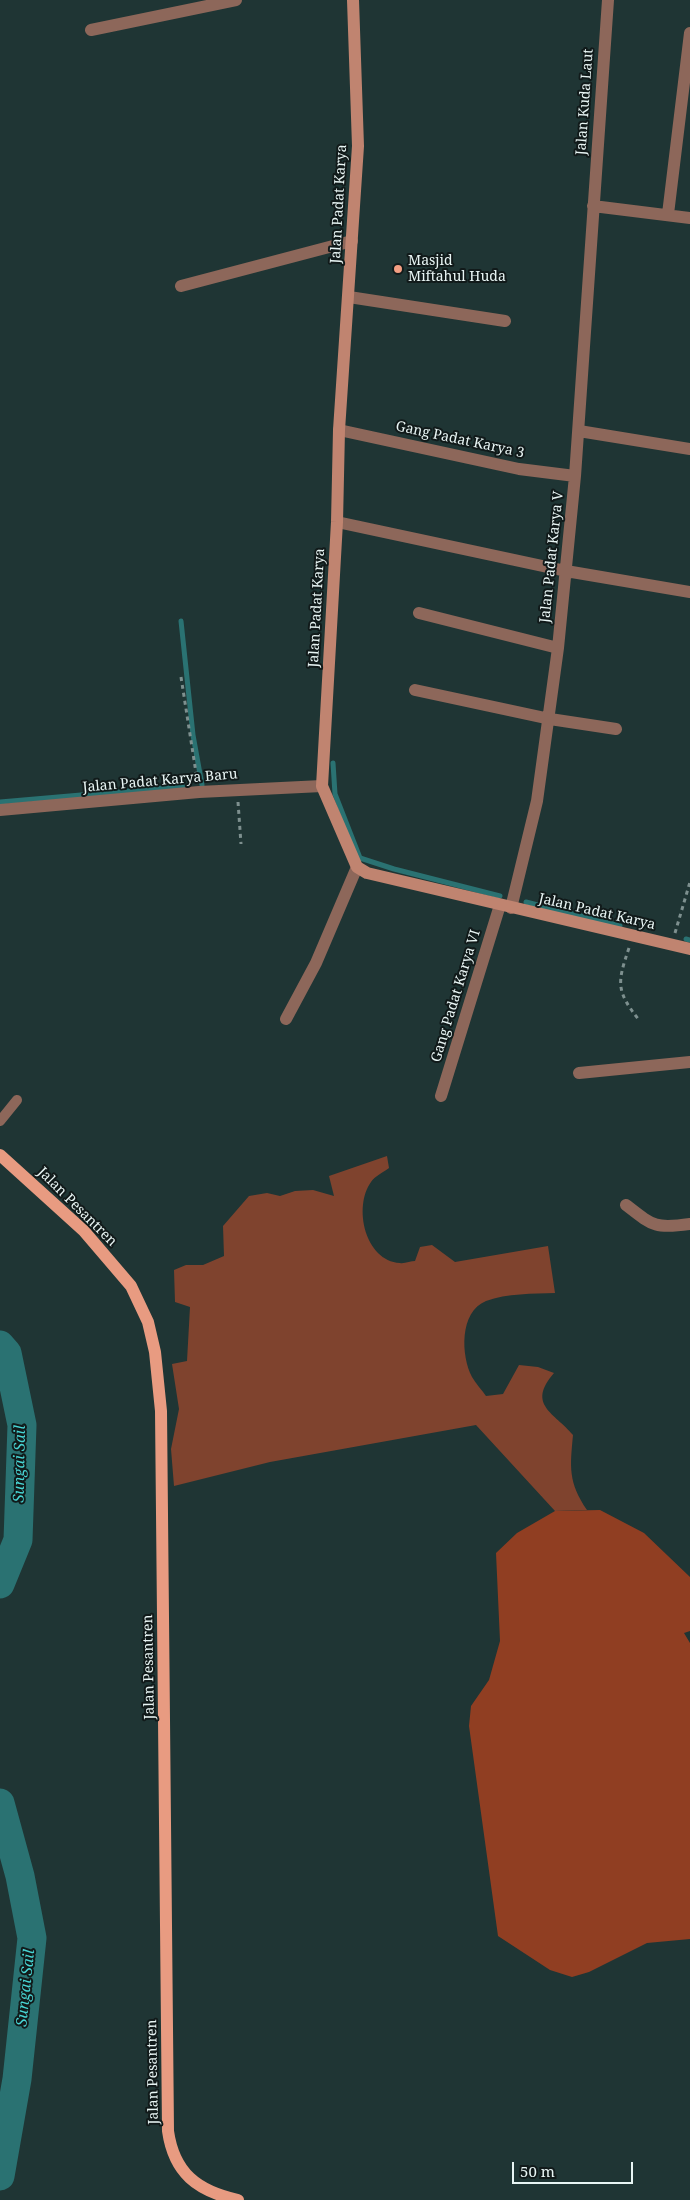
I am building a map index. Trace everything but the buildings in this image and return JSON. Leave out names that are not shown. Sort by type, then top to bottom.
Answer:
[{"type":"main road","name":"Jalan Pesantren","points":[[0,1155],[84,1231],[131,1286],[148,1322],[155,1352],[161,1411],[168,2131],[170,2145],[176,2161],[190,2179],[201,2187],[238,2200]]},
{"type":"street","points":[[91,30],[236,0]]},
{"type":"street","name":"Jalan Padat Karya","points":[[353,0],[358,146],[339,430],[337,522],[322,786],[357,867],[367,873],[690,949]]},
{"type":"street","name":"Jalan Kuda Laut","points":[[593,206],[608,0]]},
{"type":"street","points":[[668,214],[690,33]]},
{"type":"street","points":[[593,206],[690,218]]},
{"type":"street","name":"Jalan Padat Karya V","points":[[505,906],[537,801],[550,720],[575,476],[593,206]]},
{"type":"street","points":[[181,286],[352,241]]},
{"type":"street","points":[[349,297],[505,321]]},
{"type":"street","name":"Gang Padat Karya 3","points":[[339,430],[519,469],[575,476]]},
{"type":"street","points":[[578,431],[690,449]]},
{"type":"street","points":[[337,522],[566,571],[690,592]]},
{"type":"street","points":[[419,613],[558,648]]},
{"type":"street","points":[[415,690],[550,720],[616,729]]},
{"type":"street","name":"Jalan Padat Karya Baru","points":[[0,810],[199,792],[322,786]]},
{"type":"street","points":[[286,1019],[316,963],[357,867]]},
{"type":"street","name":"Gang Padat Karya VI","points":[[441,1096],[505,906]]},
{"type":"street","points":[[579,1073],[690,1062]]},
{"type":"street","points":[[626,1205],[652,1224],[658,1226],[690,1224]]},
{"type":"lane","points":[[0,1121],[17,1100]]},
{"type":"path","points":[[182,677],[199,792]]},
{"type":"path","points":[[237,790],[241,844]]},
{"type":"path","points":[[670,945],[678,927],[683,901],[690,882]]},
{"type":"path","points":[[633,936],[619,982],[625,1002],[639,1020]]},
{"type":"shaded area","points":[[387,1156],[389,1168],[371,1182],[366,1193],[363,1205],[363,1218],[371,1243],[378,1253],[388,1260],[402,1263],[415,1261],[420,1247],[432,1245],[455,1262],[548,1246],[555,1293],[520,1294],[486,1301],[477,1307],[471,1315],[467,1324],[464,1347],[468,1368],[472,1377],[486,1396],[503,1394],[519,1365],[538,1367],[554,1373],[546,1384],[543,1401],[546,1408],[573,1435],[571,1465],[573,1482],[587,1510],[555,1511],[476,1425],[270,1462],[174,1486],[171,1449],[179,1409],[172,1364],[187,1361],[190,1307],[175,1302],[174,1270],[186,1265],[203,1265],[224,1256],[223,1226],[249,1196],[267,1193],[280,1196],[295,1191],[313,1190],[334,1196],[329,1176]]},
{"type":"shaded area","points":[[600,1510],[644,1533],[690,1577],[690,1631],[684,1633],[690,1643],[690,1939],[647,1943],[589,1972],[572,1977],[550,1970],[498,1936],[469,1726],[471,1706],[489,1680],[500,1641],[496,1553],[517,1533],[555,1511]]},
{"type":"waterway","points":[[181,621],[193,735],[202,785]]},
{"type":"waterway","points":[[333,763],[335,794],[360,858],[394,869],[500,896]]},
{"type":"waterway","points":[[0,802],[185,786]]},
{"type":"waterway","points":[[526,902],[620,926]]},
{"type":"waterway","points":[[686,939],[690,940]]},
{"type":"waterway","name":"Sungai Sail","points":[[0,1345],[7,1353],[22,1425],[18,1540],[0,1584]]},
{"type":"waterway","name":"Sungai Sail","points":[[0,1803],[20,1876],[32,1938],[17,2079],[0,2176]]},
{"type":"place","name":"Masjid Miftahul Huda","points":[[398,269]]}]
